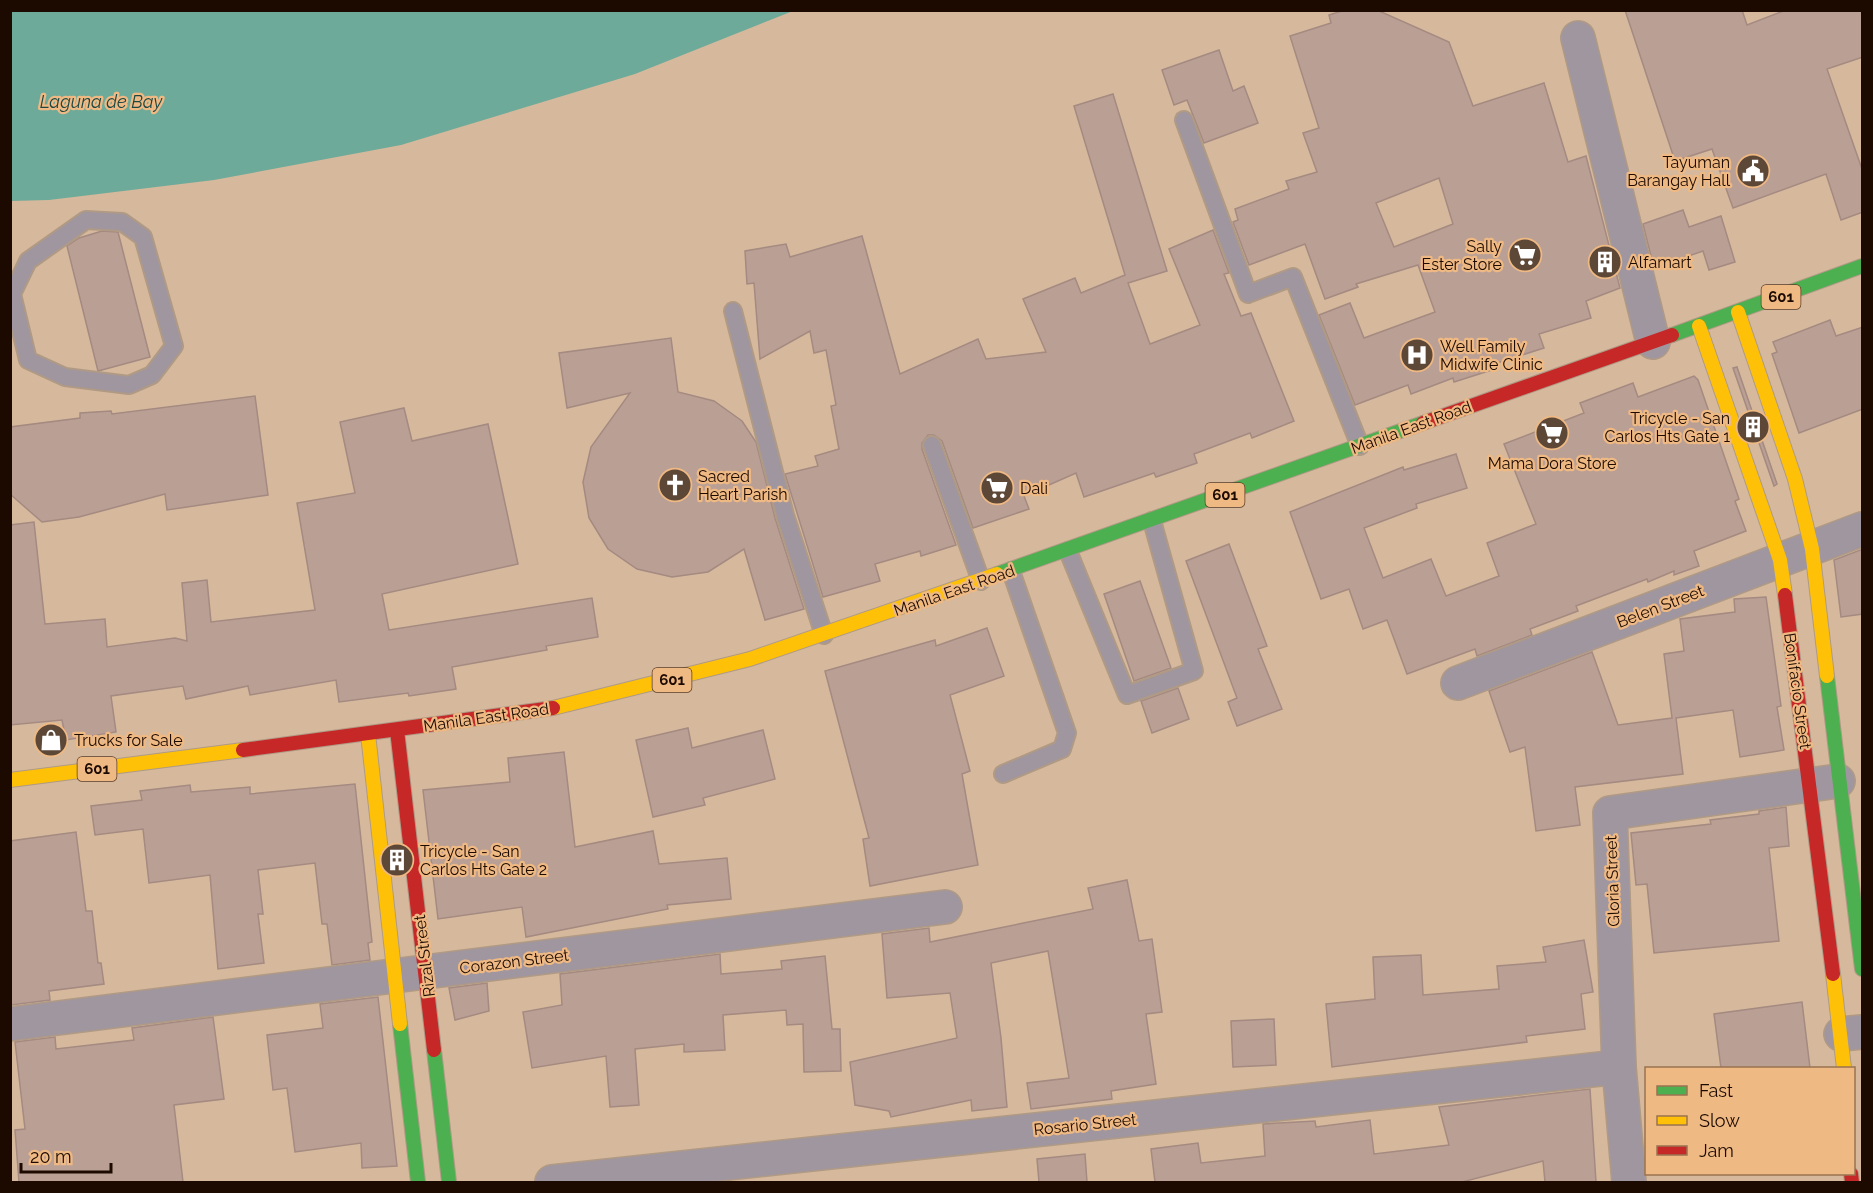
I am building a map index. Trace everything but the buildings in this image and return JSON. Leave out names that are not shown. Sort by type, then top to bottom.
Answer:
[{"type":"street","points":[[1578,38],[1653,342]]},
{"type":"street","name":"Manila East Road","points":[[10,780],[566,706],[704,672],[824,635],[1011,571],[1863,266]]},
{"type":"street","name":"Bonifacio Street","points":[[1738,312],[1795,479],[1812,549],[1826,783],[1852,1033],[1844,1067]]},
{"type":"street","name":"Bonifacio Street","points":[[1699,326],[1780,560],[1863,969]]},
{"type":"street","name":"Belen Street","points":[[1458,683],[1863,530]]},
{"type":"street","name":"Rizal Street","points":[[397,730],[411,974],[418,1182]]},
{"type":"street","name":"Rizal Street","points":[[368,734],[449,1182]]},
{"type":"street","name":"Gloria Street","points":[[1629,1182],[1619,1067],[1610,813],[1826,783]]},
{"type":"street","name":"Corazon Street","points":[[10,1024],[945,907]]},
{"type":"street","name":"Rosario Street","points":[[552,1182],[668,1176],[1619,1067]]},
{"type":"lane","points":[[1184,120],[1248,294],[1293,277],[1360,446]]},
{"type":"lane","points":[[86,220],[122,222],[143,237],[174,346],[152,375],[129,385],[65,378],[28,360],[12,294],[28,261],[86,220]]},
{"type":"lane","points":[[733,311],[785,515],[824,635]]},
{"type":"lane","points":[[932,445],[981,581]]},
{"type":"lane","points":[[1068,550],[1127,695],[1194,671],[1152,521]]},
{"type":"lane","points":[[1003,774],[1062,749],[1067,733],[1011,571]]},
{"type":"water","name":"Laguna de Bay","points":[[10,11],[793,11],[635,74],[401,145],[214,180],[49,200],[11,201]]},
{"type":"traffic: fast","points":[[1672,335],[1862,266]]},
{"type":"traffic: fast","points":[[997,574],[1423,423]]},
{"type":"traffic: fast","points":[[1827,676],[1862,969]]},
{"type":"traffic: fast","points":[[400,1024],[418,1182]]},
{"type":"traffic: fast","points":[[434,1050],[449,1182]]},
{"type":"traffic: slow","points":[[1738,312],[1795,479],[1812,549],[1827,676]]},
{"type":"traffic: slow","points":[[1699,326],[1780,560],[1785,595]]},
{"type":"traffic: slow","points":[[553,708],[750,659],[997,574]]},
{"type":"traffic: slow","points":[[368,734],[400,1024]]},
{"type":"traffic: slow","points":[[10,780],[243,750]]},
{"type":"traffic: slow","points":[[1833,974],[1844,1067]]},
{"type":"traffic: jam","points":[[1423,423],[1672,335]]},
{"type":"traffic: jam","points":[[1785,595],[1833,974]]},
{"type":"traffic: jam","points":[[243,750],[553,708]]},
{"type":"traffic: jam","points":[[397,730],[434,1050]]},
{"type":"traffic: jam","points":[[1851,1175],[1852,1182]]},
{"type":"place","name":"Tayuman Barangay Hall","points":[[1753,171]]},
{"type":"place","name":"Sally Ester Store","points":[[1525,255]]},
{"type":"place","name":"Alfamart","points":[[1605,262]]},
{"type":"place","name":"Well Family Midwife Clinic","points":[[1417,355]]},
{"type":"place","name":"Tricycle - San Carlos Hts Gate 1","points":[[1753,427]]},
{"type":"place","name":"Mama Dora Store","points":[[1552,433]]},
{"type":"place","name":"Sacred Heart Parish","points":[[675,485]]},
{"type":"place","name":"Dali","points":[[997,488]]},
{"type":"place","name":"Trucks for Sale","points":[[51,740]]},
{"type":"place","name":"Tricycle - San Carlos Hts Gate 2","points":[[397,860]]}]
